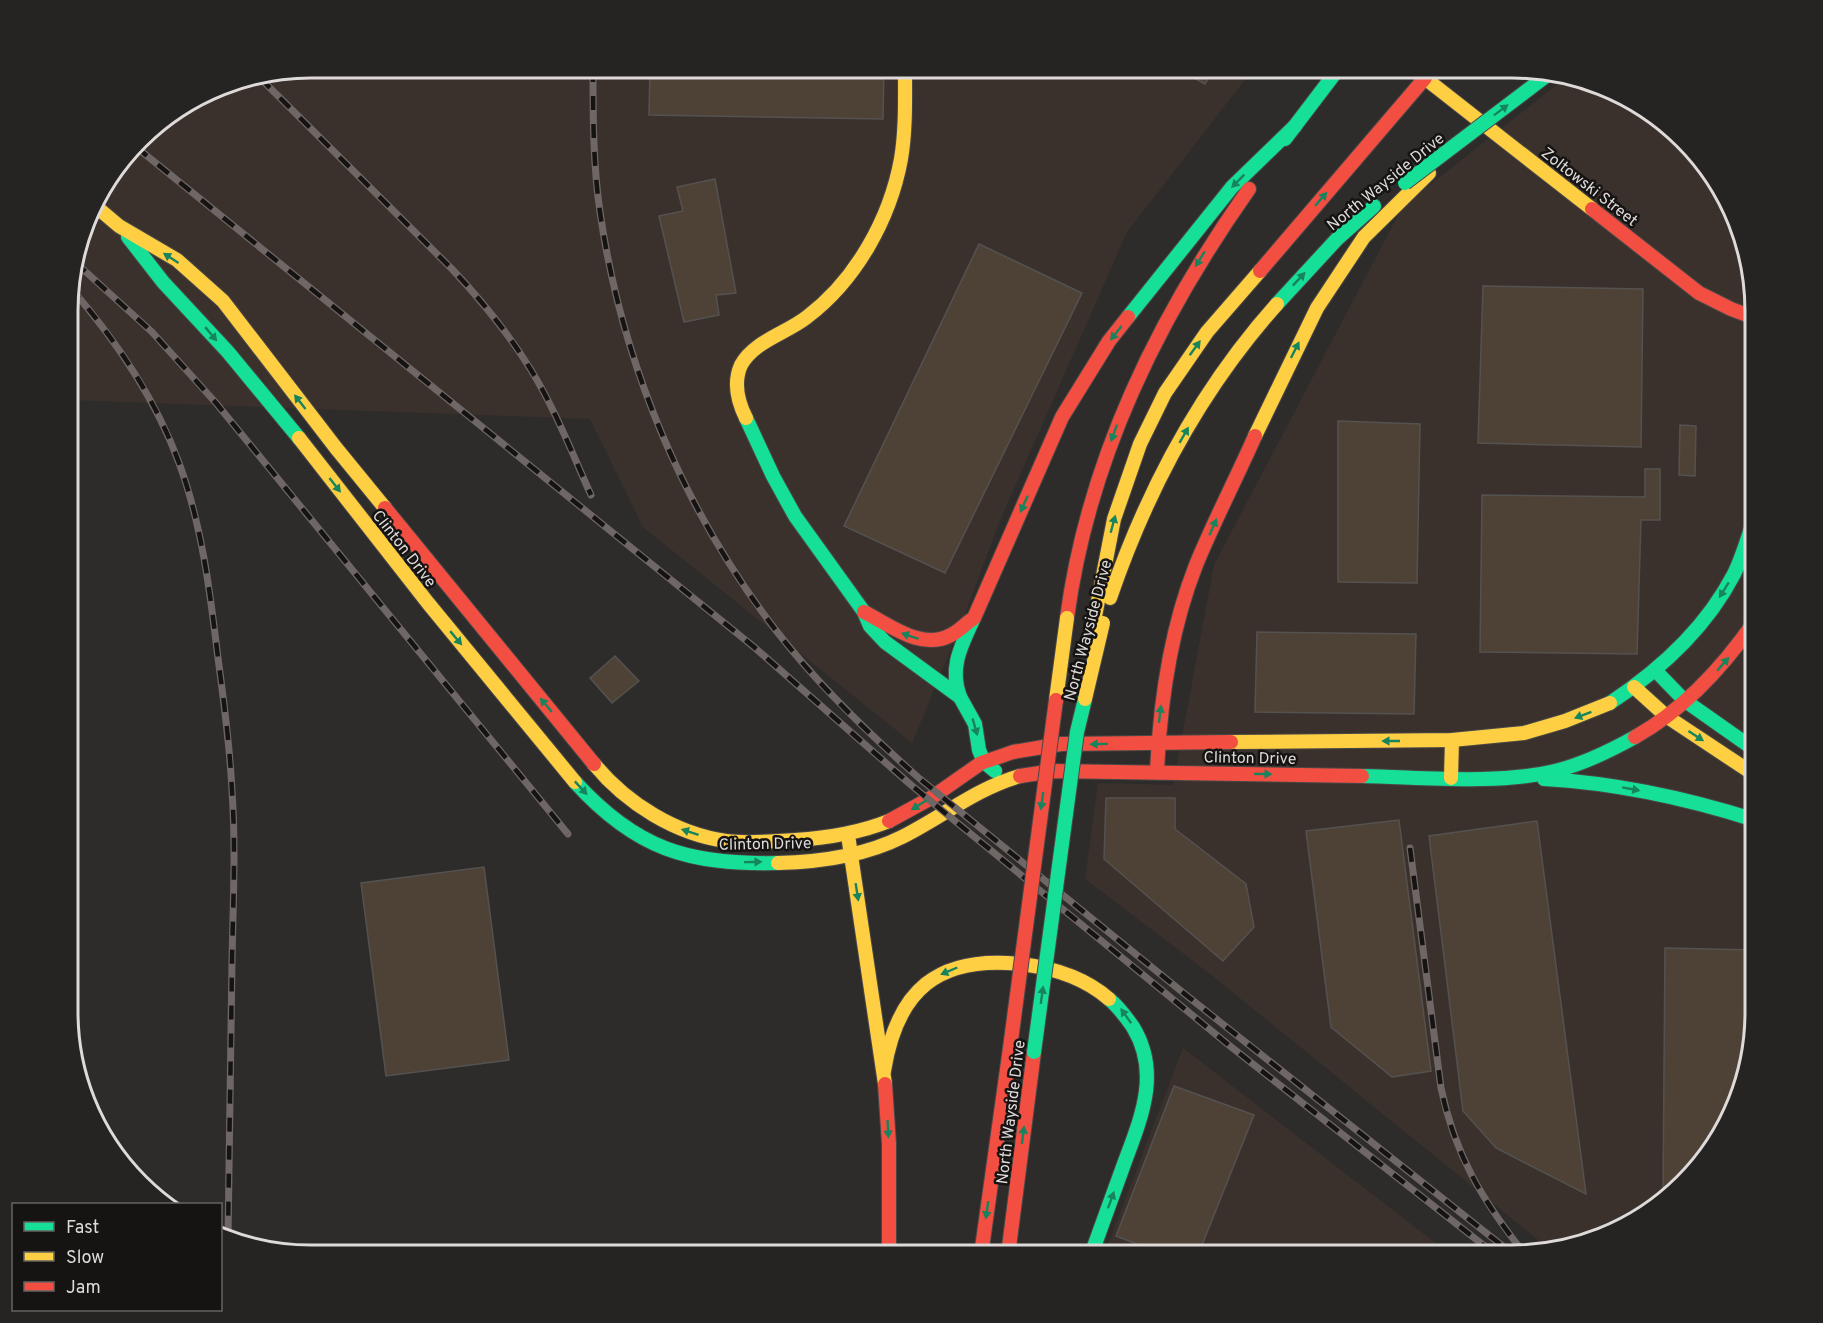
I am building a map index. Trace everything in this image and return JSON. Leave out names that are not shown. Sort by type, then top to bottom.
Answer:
[{"type":"main road","points":[[905,78],[904,131],[899,167],[888,205],[869,246],[843,282],[818,308],[791,329],[750,352],[740,366],[736,384],[739,404],[783,495],[864,612],[870,626],[885,642],[960,697]]},
{"type":"main road","name":"North Wayside Drive","points":[[982,1245],[1066,618],[1088,510],[1110,444],[1137,377],[1173,304],[1207,249],[1332,78]]},
{"type":"main road","points":[[1098,622],[1114,519],[1130,468],[1147,428],[1170,386],[1207,332],[1425,78]]},
{"type":"main road","name":"Zoltowski Street","points":[[1425,78],[1699,293],[1745,314]]},
{"type":"main road","name":"North Wayside Drive","points":[[1009,1245],[1077,732],[1098,622],[1152,493],[1203,404],[1231,361],[1262,320],[1318,258],[1369,211],[1406,188],[1469,134],[1541,80]]},
{"type":"main road","points":[[1006,781],[984,762],[979,750],[975,724],[956,687],[954,668],[956,658],[1062,417],[1109,341],[1207,216],[1232,187],[1295,126]]},
{"type":"main road","points":[[1157,772],[1160,711],[1170,650],[1196,566],[1281,379],[1317,308],[1364,237],[1406,188]]},
{"type":"main road","name":"Clinton Drive","points":[[101,211],[119,226],[177,260],[223,301],[318,424],[599,770],[627,798],[675,827],[728,841],[848,835],[872,828],[914,809],[984,762],[1017,751],[1061,744],[1158,743],[1205,758],[1451,777],[1485,778],[1555,770],[1592,759],[1627,742],[1666,716],[1713,676],[1745,637]]},
{"type":"main road","name":"Clinton Drive","points":[[119,226],[158,276],[200,321],[299,439],[417,592],[580,788],[616,821],[635,834],[672,853],[706,860],[774,862],[852,855],[878,848],[980,793],[1026,775],[1053,771],[1157,772],[1205,758],[1524,733],[1565,721],[1605,706],[1634,687],[1678,650],[1706,618],[1734,573],[1745,544]]},
{"type":"main road","points":[[299,439],[318,424]]},
{"type":"main road","points":[[864,612],[906,636],[929,640],[950,635],[974,618]]},
{"type":"main road","points":[[1655,670],[1684,700],[1745,743]]},
{"type":"main road","points":[[1634,687],[1666,716],[1745,768]]},
{"type":"main road","points":[[1451,777],[1452,740]]},
{"type":"main road","points":[[1485,778],[1573,780],[1614,786],[1676,796],[1745,817]]},
{"type":"main road","points":[[848,835],[884,1071],[889,1144],[889,1245]]},
{"type":"main road","points":[[884,1071],[892,1033],[915,993],[945,971],[964,965],[996,963],[1037,966],[1078,978],[1098,988],[1114,1001],[1128,1018],[1146,1056],[1147,1092],[1139,1126],[1095,1245]]},
{"type":"shaded area","points":[[296,78],[1246,78],[1127,232],[998,525],[961,625],[912,743],[643,527],[590,419],[78,400],[78,296],[82,266],[90,236],[117,182],[146,146],[169,126],[208,102],[236,90],[266,82]]},
{"type":"shaded area","points":[[1560,83],[1587,90],[1628,109],[1654,126],[1677,146],[1697,169],[1721,208],[1733,236],[1741,266],[1745,296],[1745,1027],[1741,1057],[1733,1087],[1721,1115],[1697,1154],[1677,1177],[1654,1197],[1615,1221],[1587,1233],[1557,1241],[1542,1243],[1209,973],[1085,879],[1098,783],[1173,785],[1214,565],[1403,206]]},
{"type":"shaded area","points":[[1183,1048],[1438,1245],[1108,1245]]},
{"type":"building","points":[[650,78],[884,78],[883,119],[649,115]]},
{"type":"building","points":[[1194,78],[1208,78],[1205,84]]},
{"type":"building","points":[[715,179],[736,293],[716,295],[719,315],[684,322],[659,216],[683,211],[677,187]]},
{"type":"building","points":[[979,244],[1082,293],[945,573],[844,526]]},
{"type":"building","points":[[1483,286],[1643,289],[1641,447],[1478,443]]},
{"type":"building","points":[[1338,421],[1420,424],[1417,583],[1338,582]]},
{"type":"building","points":[[1680,425],[1696,426],[1695,476],[1679,475]]},
{"type":"building","points":[[1645,469],[1660,469],[1660,520],[1641,520],[1637,654],[1480,652],[1482,495],[1645,497]]},
{"type":"building","points":[[1257,632],[1416,634],[1414,714],[1255,712]]},
{"type":"building","points":[[615,656],[639,681],[612,703],[590,678]]},
{"type":"building","points":[[1106,798],[1175,798],[1175,829],[1246,884],[1254,927],[1223,961],[1104,859]]},
{"type":"building","points":[[1399,820],[1431,1071],[1392,1077],[1331,1027],[1306,831]]},
{"type":"building","points":[[1537,821],[1586,1194],[1496,1148],[1463,1111],[1429,836]]},
{"type":"building","points":[[484,867],[509,1060],[386,1076],[361,883]]},
{"type":"building","points":[[1665,948],[1745,950],[1745,1027],[1741,1057],[1733,1087],[1706,1141],[1677,1177],[1663,1189]]},
{"type":"building","points":[[1174,1086],[1254,1115],[1202,1245],[1140,1245],[1116,1236]]},
{"type":"railway","points":[[593,78],[593,122],[600,212],[610,269],[641,380],[686,487],[744,586],[778,633],[846,709],[920,779],[1186,995],[1501,1245]]},
{"type":"railway","points":[[264,82],[452,269],[494,318],[540,385],[591,495]]},
{"type":"railway","points":[[141,151],[754,647],[911,785],[1230,1046],[1483,1245]]},
{"type":"railway","points":[[82,268],[152,332],[216,403],[568,834]]},
{"type":"railway","points":[[78,297],[118,348],[146,392],[169,439],[194,510],[212,608],[227,725],[233,812],[228,1230]]},
{"type":"railway","points":[[1410,848],[1441,1088],[1447,1112],[1462,1156],[1472,1176],[1495,1214],[1518,1245]]},
{"type":"traffic: fast","points":[[1285,139],[1331,78]]},
{"type":"traffic: fast","points":[[1405,183],[1541,80]]},
{"type":"traffic: fast","points":[[1128,317],[1232,187],[1295,126]]},
{"type":"traffic: fast","points":[[1277,304],[1337,239],[1374,206]]},
{"type":"traffic: fast","points":[[128,237],[163,282],[228,352],[299,438]]},
{"type":"traffic: fast","points":[[746,418],[795,516],[864,612],[870,626],[885,642],[960,697],[975,724],[979,750],[984,762],[995,771]]},
{"type":"traffic: fast","points":[[1610,703],[1647,677],[1696,630],[1723,594],[1745,547]]},
{"type":"traffic: fast","points":[[960,697],[956,667],[973,620]]},
{"type":"traffic: fast","points":[[1655,670],[1684,700],[1745,743]]},
{"type":"traffic: fast","points":[[1034,1052],[1077,732],[1085,699]]},
{"type":"traffic: fast","points":[[1362,776],[1484,779],[1533,775],[1576,765],[1635,737]]},
{"type":"traffic: fast","points":[[1544,779],[1625,788],[1703,805],[1745,817]]},
{"type":"traffic: fast","points":[[575,782],[620,823],[642,838],[666,848],[690,856],[717,861],[778,863]]},
{"type":"traffic: fast","points":[[1095,1245],[1137,1130],[1147,1078],[1146,1061],[1133,1027],[1109,999]]},
{"type":"traffic: slow","points":[[746,418],[737,385],[741,365],[762,343],[799,323],[825,302],[855,267],[879,226],[889,204],[903,148],[905,78]]},
{"type":"traffic: slow","points":[[1425,78],[1592,209]]},
{"type":"traffic: slow","points":[[1255,436],[1317,308],[1364,237],[1429,173]]},
{"type":"traffic: slow","points":[[101,211],[119,226],[177,260],[223,301],[385,508]]},
{"type":"traffic: slow","points":[[1089,647],[1114,519],[1140,444],[1165,393],[1207,332],[1260,271]]},
{"type":"traffic: slow","points":[[1110,598],[1141,518],[1179,442],[1224,371],[1277,304]]},
{"type":"traffic: slow","points":[[299,438],[428,603],[575,782]]},
{"type":"traffic: slow","points":[[1056,700],[1067,618]]},
{"type":"traffic: slow","points":[[1085,699],[1103,623]]},
{"type":"traffic: slow","points":[[1634,687],[1666,716],[1745,768]]},
{"type":"traffic: slow","points":[[1231,742],[1452,740],[1524,733],[1565,721],[1610,703]]},
{"type":"traffic: slow","points":[[1451,778],[1452,740]]},
{"type":"traffic: slow","points":[[594,764],[622,792],[654,815],[689,832],[726,841],[760,842],[819,838],[855,832],[889,821]]},
{"type":"traffic: slow","points":[[778,863],[826,859],[887,844],[974,795],[1020,776]]},
{"type":"traffic: slow","points":[[848,835],[885,1084]]},
{"type":"traffic: slow","points":[[884,1071],[890,1043],[899,1019],[911,999],[926,984],[945,973],[966,966],[992,963],[1045,968],[1079,979],[1109,999]]},
{"type":"traffic: jam","points":[[1260,271],[1425,78]]},
{"type":"traffic: jam","points":[[1067,618],[1077,559],[1092,502],[1110,447],[1132,393],[1185,288],[1249,189]]},
{"type":"traffic: jam","points":[[1592,209],[1699,293],[1745,314]]},
{"type":"traffic: jam","points":[[864,612],[906,634],[928,640],[951,635],[974,618],[1062,417],[1109,341],[1128,317]]},
{"type":"traffic: jam","points":[[1157,772],[1164,693],[1179,615],[1196,565],[1255,436]]},
{"type":"traffic: jam","points":[[385,508],[594,764]]},
{"type":"traffic: jam","points":[[1635,737],[1687,700],[1716,671],[1745,635]]},
{"type":"traffic: jam","points":[[1010,1048],[1056,700]]},
{"type":"traffic: jam","points":[[889,821],[931,798],[981,763],[1013,752],[1061,744],[1231,742]]},
{"type":"traffic: jam","points":[[1020,776],[1053,771],[1362,776]]},
{"type":"traffic: jam","points":[[982,1245],[1010,1048]]},
{"type":"traffic: jam","points":[[1009,1245],[1034,1052]]},
{"type":"traffic: jam","points":[[885,1084],[889,1144],[889,1245]]}]
